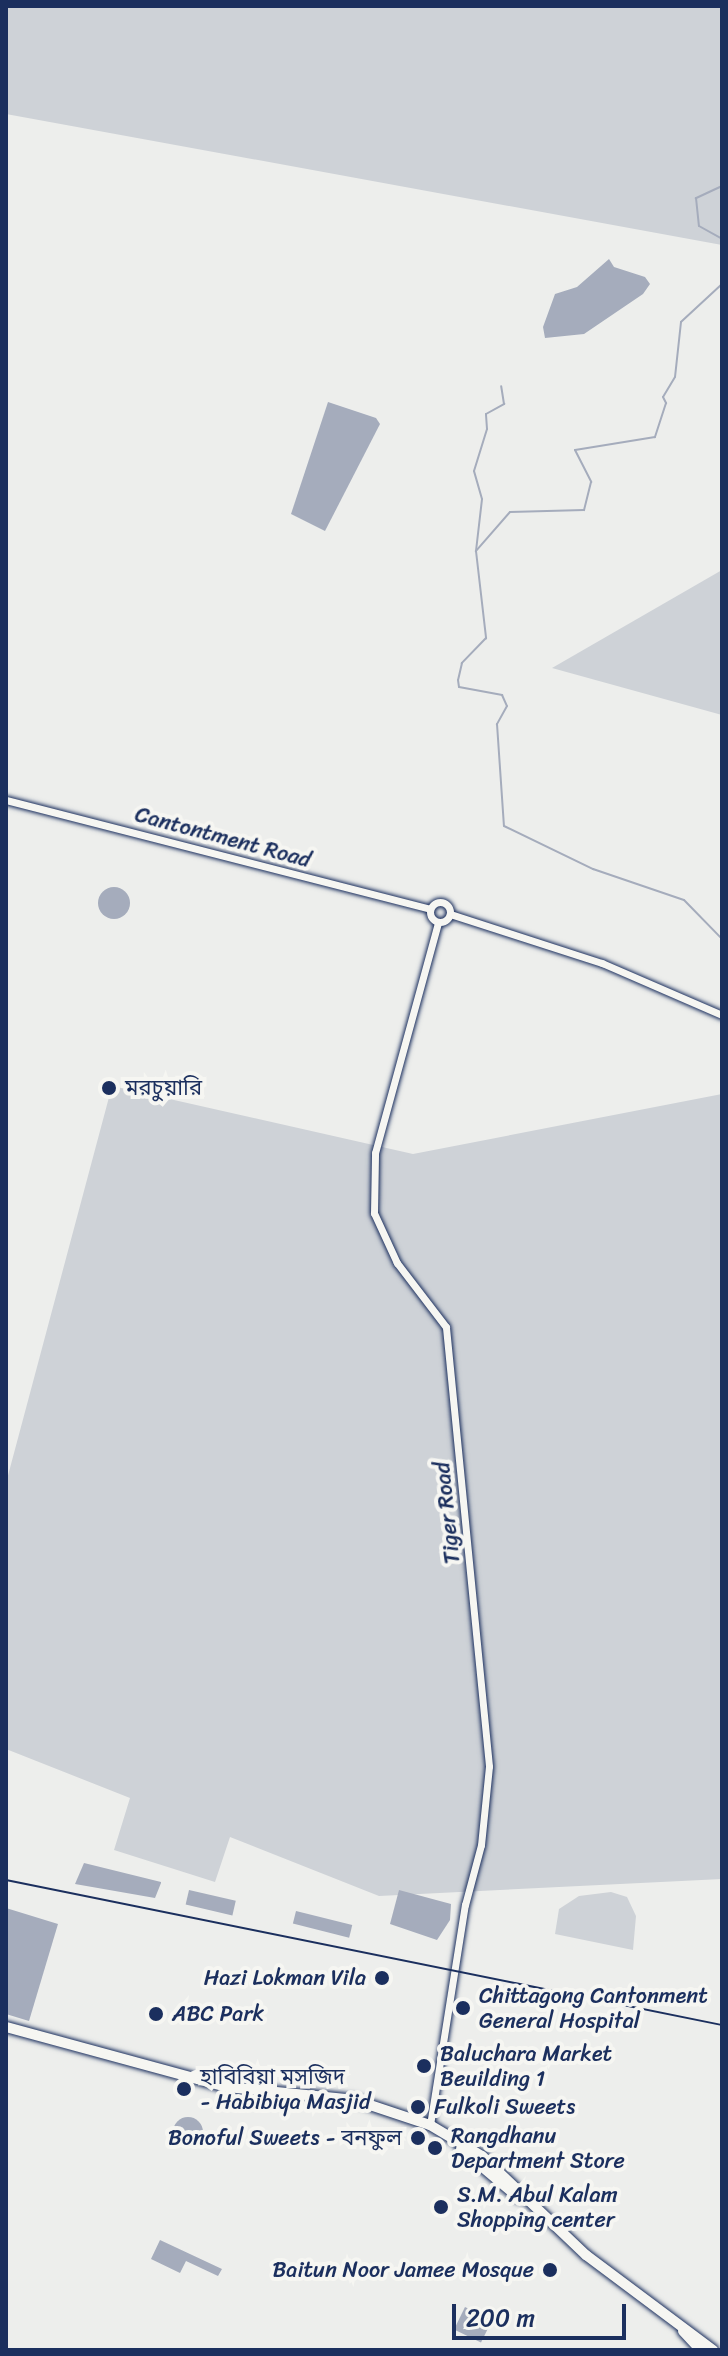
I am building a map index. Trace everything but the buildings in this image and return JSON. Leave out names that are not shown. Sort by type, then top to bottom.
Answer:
[{"type":"highway","points":[[6,2027],[227,2087],[355,2100],[430,2125],[482,2156],[586,2255],[713,2350]]},
{"type":"highway","points":[[6,2034],[228,2093],[362,2108],[453,2142],[578,2255],[674,2324],[701,2350]]},
{"type":"street","name":"Cantontment Road","points":[[6,800],[430,909],[442,902],[450,914]]},
{"type":"street","points":[[430,909],[438,922],[450,914],[602,963],[722,1015]]},
{"type":"street","name":"Tiger Road","points":[[430,2125],[465,1905],[481,1845],[489,1766],[446,1327],[397,1263],[374,1213],[375,1153],[438,922]]},
{"type":"shaded area","points":[[6,6],[722,6],[722,245],[6,114]]},
{"type":"shaded area","points":[[722,570],[722,715],[552,668]]},
{"type":"shaded area","points":[[112,1086],[413,1154],[722,1094],[722,1879],[379,1896],[230,1837],[215,1882],[114,1850],[130,1798],[6,1749],[6,1483]]},
{"type":"shaded area","points":[[611,1892],[627,1897],[636,1916],[633,1950],[555,1934],[559,1909],[579,1896]]},
{"type":"water","points":[[609,259],[614,267],[645,277],[650,284],[643,294],[584,334],[545,338],[543,327],[555,294],[577,287]]},
{"type":"water","points":[[328,402],[376,418],[380,424],[325,531],[291,514]]},
{"type":"water","points":[[114,887],[125,892],[130,903],[125,914],[114,919],[103,914],[98,903],[103,892]]},
{"type":"water","points":[[84,1863],[161,1883],[155,1898],[75,1884]]},
{"type":"water","points":[[189,1890],[236,1901],[232,1915],[186,1905]]},
{"type":"water","points":[[399,1890],[451,1904],[450,1920],[437,1940],[390,1924]]},
{"type":"water","points":[[6,1908],[58,1924],[29,2021],[6,2014]]},
{"type":"water","points":[[296,1911],[352,1925],[349,1938],[293,1924]]},
{"type":"water","points":[[188,2117],[194,2118],[202,2126],[202,2138],[194,2146],[188,2147],[182,2146],[174,2138],[173,2132],[174,2126],[182,2118]]},
{"type":"water","points":[[160,2240],[222,2269],[218,2276],[186,2261],[180,2273],[151,2259]]},
{"type":"water","points":[[465,2307],[492,2320],[481,2343],[454,2329]]},
{"type":"waterway","points":[[722,186],[696,198],[699,226],[722,239]]},
{"type":"waterway","points":[[722,284],[681,322],[675,377],[663,397],[666,403],[655,437],[575,450],[591,482],[584,510],[510,512],[476,551],[486,638],[462,663],[458,680],[459,687],[502,695],[507,706],[497,724],[504,826],[593,869],[684,900],[722,939]]},
{"type":"waterway","points":[[476,551],[482,499],[474,471],[487,429],[486,414],[504,404],[501,386]]},
{"type":"railway","points":[[6,1880],[722,2025]]},
{"type":"place","name":"মরচুয়ারি","points":[[109,1088]]},
{"type":"place","name":"Hazi Lokman Vila","points":[[382,1978]]},
{"type":"place","name":"Chittagong Cantonment General Hospital","points":[[463,2008]]},
{"type":"place","name":"ABC Park","points":[[156,2014]]},
{"type":"place","name":"Baluchara Market Beuilding 1","points":[[424,2066]]},
{"type":"place","name":"হাবিবিয়া মসজিদ - Habibiya Masjid","points":[[184,2089]]},
{"type":"place","name":"Fulkoli Sweets","points":[[418,2107]]},
{"type":"place","name":"Bonoful Sweets - বনফুল","points":[[418,2138]]},
{"type":"place","name":"Rangdhanu Department Store","points":[[435,2148]]},
{"type":"place","name":"S.M. Abul Kalam Shopping center","points":[[441,2207]]},
{"type":"place","name":"Baitun Noor Jamee Mosque","points":[[550,2270]]}]
